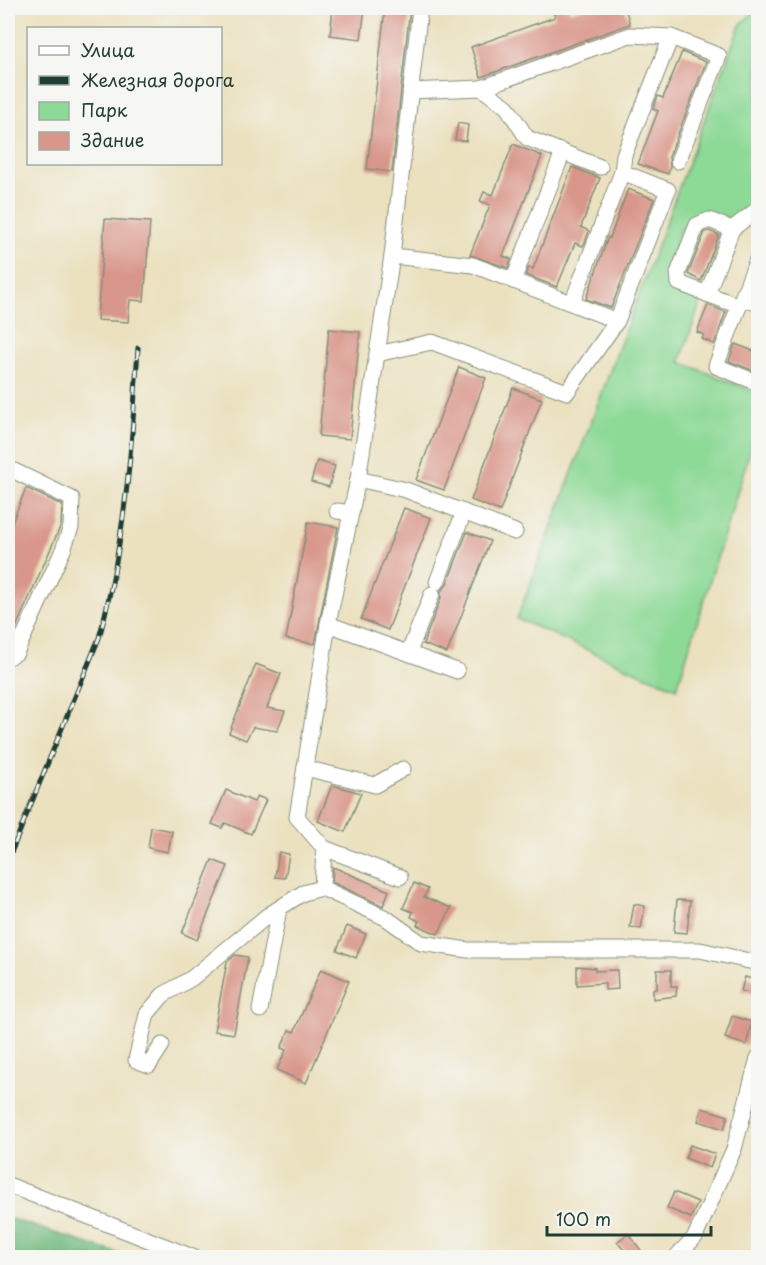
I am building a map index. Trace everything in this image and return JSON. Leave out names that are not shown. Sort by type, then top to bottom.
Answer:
[{"type":"street","points":[[400,877],[324,848],[297,817],[344,512],[358,480],[378,354],[392,256],[420,8]]},
{"type":"street","points":[[410,91],[481,88],[630,35],[670,36],[719,56],[678,161]]},
{"type":"street","points":[[572,303],[622,172],[624,155],[670,36]]},
{"type":"street","points":[[481,88],[507,107],[527,138],[600,166]]},
{"type":"street","points":[[513,281],[563,152]]},
{"type":"street","points":[[378,354],[432,342],[567,392],[617,321],[668,190],[622,172]]},
{"type":"street","points":[[707,294],[732,229],[759,209]]},
{"type":"street","points":[[732,229],[709,220],[697,225],[678,273],[680,283],[707,294],[740,303],[759,302]]},
{"type":"street","points":[[392,256],[473,265],[617,321]]},
{"type":"street","points":[[759,257],[716,366],[759,383]]},
{"type":"street","points":[[8,468],[72,499],[71,526],[63,550],[16,653],[8,657]]},
{"type":"street","points":[[358,480],[406,490],[515,532]]},
{"type":"street","points":[[409,652],[464,512]]},
{"type":"street","points":[[328,624],[457,671]]},
{"type":"street","points":[[305,768],[375,785],[403,770]]},
{"type":"street","points":[[322,888],[324,848]]},
{"type":"street","points":[[162,1045],[149,1065],[136,1060],[147,1014],[163,996],[192,978],[279,909],[303,894],[322,888],[386,918],[421,943],[468,950],[700,950],[759,963]]},
{"type":"street","points":[[260,1010],[279,909]]},
{"type":"street","points":[[675,1257],[695,1237],[734,1149],[759,1058]]},
{"type":"street","points":[[8,1185],[195,1257]]},
{"type":"green space","points":[[758,8],[758,202],[733,222],[701,215],[687,227],[680,229],[667,271],[678,278],[675,289],[701,302],[680,362],[758,393],[758,425],[677,688],[517,619],[740,25]]},
{"type":"green space","points":[[8,1218],[129,1257],[8,1257]]},
{"type":"building","points":[[333,8],[365,8],[361,39],[330,35]]},
{"type":"building","points":[[385,8],[410,8],[392,172],[367,169]]},
{"type":"building","points":[[552,8],[568,8],[570,12],[583,8],[625,8],[630,24],[481,77],[471,47],[555,17]]},
{"type":"building","points":[[682,52],[706,62],[669,157],[668,174],[638,164],[658,111],[653,109],[658,96],[663,98]]},
{"type":"building","points":[[458,123],[468,125],[466,141],[455,140]]},
{"type":"building","points":[[513,144],[542,156],[503,256],[511,259],[508,268],[470,255],[490,205],[480,201],[484,192],[493,195]]},
{"type":"building","points":[[572,167],[600,178],[581,227],[589,231],[585,242],[583,246],[575,243],[557,287],[526,275],[529,267],[533,269]]},
{"type":"building","points":[[628,189],[654,199],[611,308],[586,299]]},
{"type":"building","points":[[105,219],[150,222],[144,301],[130,300],[128,322],[97,320]]},
{"type":"building","points":[[709,231],[719,235],[701,281],[688,274],[705,232]]},
{"type":"building","points":[[708,305],[726,312],[714,344],[702,339],[704,335],[697,332]]},
{"type":"building","points":[[329,329],[360,332],[350,439],[319,436]]},
{"type":"building","points":[[735,344],[759,353],[759,373],[729,361]]},
{"type":"building","points":[[459,367],[486,378],[444,490],[416,480]]},
{"type":"building","points":[[513,388],[542,399],[500,511],[471,500]]},
{"type":"building","points":[[317,461],[335,466],[329,487],[311,482]]},
{"type":"building","points":[[26,488],[62,505],[61,525],[8,646],[8,533]]},
{"type":"building","points":[[404,508],[431,518],[388,630],[361,619]]},
{"type":"building","points":[[308,522],[338,527],[315,644],[286,639]]},
{"type":"building","points":[[467,532],[490,541],[447,653],[423,644],[441,598],[441,591],[446,586]]},
{"type":"building","points":[[256,664],[281,674],[267,708],[285,711],[277,731],[253,727],[246,740],[229,733]]},
{"type":"building","points":[[332,785],[361,793],[345,832],[318,821]]},
{"type":"building","points":[[226,790],[254,802],[257,796],[266,800],[251,834],[225,823],[222,828],[212,824]]},
{"type":"building","points":[[151,827],[172,831],[168,852],[148,848]]},
{"type":"building","points":[[279,852],[289,854],[285,878],[275,877]]},
{"type":"building","points":[[212,860],[228,866],[197,940],[182,933]]},
{"type":"building","points":[[333,867],[389,891],[383,906],[332,882]]},
{"type":"building","points":[[414,883],[428,889],[424,897],[451,908],[438,934],[417,925],[419,921],[411,917],[413,912],[403,908]]},
{"type":"building","points":[[677,900],[690,901],[687,933],[674,932]]},
{"type":"building","points":[[634,904],[645,906],[641,929],[630,927]]},
{"type":"building","points":[[347,926],[366,934],[356,958],[337,950]]},
{"type":"building","points":[[235,955],[248,957],[234,1034],[214,1031],[227,962]]},
{"type":"building","points":[[577,966],[595,968],[595,971],[617,970],[618,989],[605,990],[605,983],[577,985]]},
{"type":"building","points":[[321,969],[349,981],[306,1083],[277,1070],[286,1050],[281,1048],[289,1030],[294,1032]]},
{"type":"building","points":[[657,970],[671,970],[671,986],[677,986],[676,996],[653,999],[653,989],[657,989]]},
{"type":"building","points":[[745,977],[759,981],[759,995],[741,991]]},
{"type":"building","points":[[732,1016],[752,1022],[746,1045],[725,1038]]},
{"type":"building","points":[[702,1108],[728,1116],[724,1129],[698,1121]]},
{"type":"building","points":[[690,1145],[715,1154],[710,1168],[685,1158]]},
{"type":"building","points":[[674,1192],[698,1202],[691,1218],[667,1208]]},
{"type":"building","points":[[628,1234],[646,1257],[630,1257],[617,1242]]},
{"type":"railway","points":[[8,860],[99,638],[115,566],[126,494],[138,348]]}]
